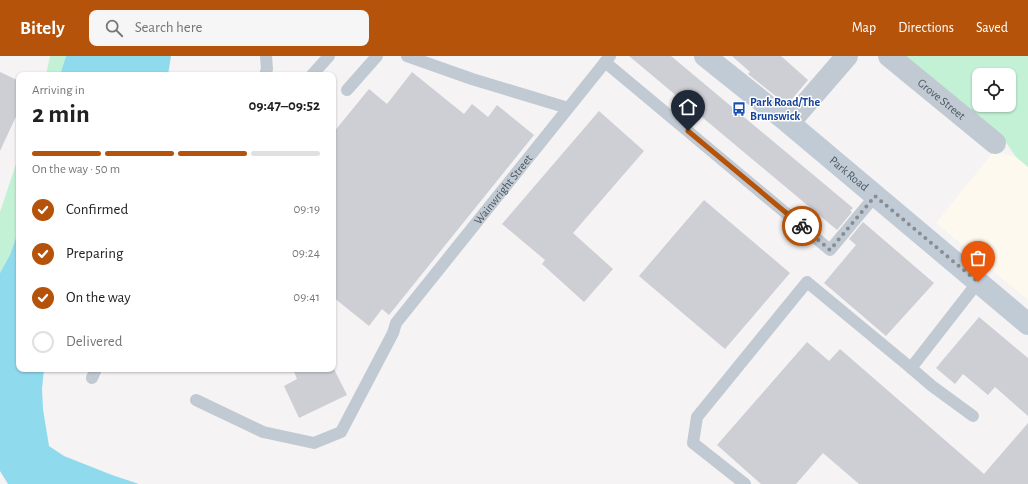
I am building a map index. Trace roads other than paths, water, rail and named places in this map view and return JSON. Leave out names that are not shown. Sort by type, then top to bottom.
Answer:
[{"type":"main road","name":"Park Road","points":[[705,56],[1028,324]]},
{"type":"street","points":[[788,124],[847,56]]},
{"type":"street","name":"Grove Street","points":[[889,56],[995,143]]},
{"type":"lane","points":[[266,56],[266,72]]},
{"type":"lane","points":[[315,72],[329,56]]},
{"type":"lane","points":[[348,90],[377,56]]},
{"type":"lane","points":[[407,56],[472,79],[568,108]]},
{"type":"lane","points":[[607,59],[830,250],[875,196]]},
{"type":"lane","name":"Wainwright Street","points":[[196,400],[262,432],[314,443],[341,432],[393,333],[396,323],[607,59]]},
{"type":"lane","points":[[745,484],[693,444],[697,417],[807,282],[932,386],[973,416]]},
{"type":"lane","points":[[911,368],[978,282]]},
{"type":"water","points":[[66,56],[171,56],[168,72],[61,72]]},
{"type":"water","points":[[16,238],[16,372],[44,372],[42,389],[43,409],[49,446],[64,456],[139,484],[8,484],[0,471],[0,273],[10,255]]},
{"type":"place","name":"Park Road/The Brunswick","points":[[739,109]]}]
